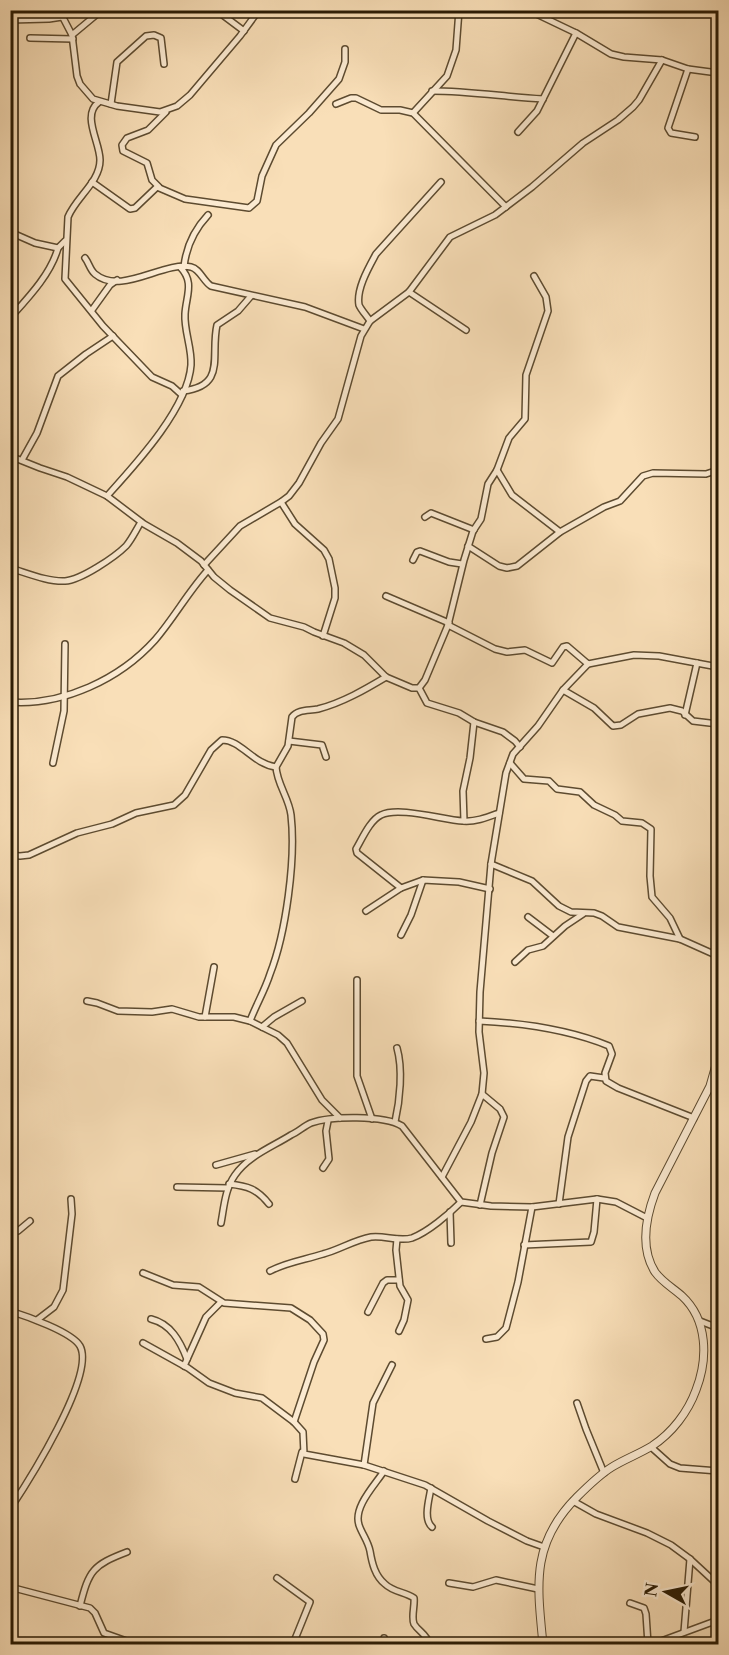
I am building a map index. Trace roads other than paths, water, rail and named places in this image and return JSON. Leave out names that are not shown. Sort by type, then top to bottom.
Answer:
[{"type":"street","points":[[59,10],[73,37],[75,68],[80,84],[93,99],[148,111],[167,111]]},
{"type":"street","points":[[30,39],[73,37],[102,10]]},
{"type":"street","points":[[216,10],[244,31]]},
{"type":"street","points":[[259,10],[190,95],[167,111],[148,130],[127,138],[122,145],[123,151],[147,163],[152,180],[159,187],[175,196],[244,209],[254,205],[272,152],[280,140],[309,113],[339,79],[345,62],[345,49]]},
{"type":"street","points":[[413,113],[447,76],[458,34],[459,10]]},
{"type":"street","points":[[528,10],[576,33],[611,54],[662,60],[688,69],[718,73]]},
{"type":"street","points":[[711,10],[718,17]]},
{"type":"street","points":[[10,20],[49,20],[62,17]]},
{"type":"street","points":[[518,132],[537,111],[576,33]]},
{"type":"street","points":[[111,104],[117,62],[146,36],[154,35],[161,38],[164,64]]},
{"type":"street","points":[[10,59],[12,74]]},
{"type":"street","points":[[10,702],[29,703],[64,698],[87,688],[134,660],[154,641],[206,567],[240,526],[281,502],[294,490],[321,443],[338,419],[364,329],[370,321],[409,292],[450,237],[486,221],[506,207],[583,143],[633,107],[662,60]]},
{"type":"street","points":[[688,69],[668,128],[671,133],[695,137]]},
{"type":"street","points":[[432,91],[543,99]]},
{"type":"street","points":[[336,104],[356,98],[381,110],[413,113],[506,207]]},
{"type":"street","points":[[99,102],[94,105],[92,116],[100,163],[96,176],[68,217],[65,241],[65,279],[112,336],[152,377],[182,393]]},
{"type":"street","points":[[92,182],[130,209],[135,208],[159,187]]},
{"type":"street","points":[[370,321],[359,304],[360,292],[371,262],[441,182]]},
{"type":"street","points":[[107,496],[143,455],[168,420],[182,393],[191,365],[185,315],[190,288],[182,267],[194,233],[208,215]]},
{"type":"street","points":[[10,232],[35,243],[58,248]]},
{"type":"street","points":[[10,318],[39,283],[56,256],[58,248],[65,241]]},
{"type":"street","points":[[85,258],[93,273],[99,277],[117,280],[137,280],[154,273],[182,267],[196,270],[211,286],[305,307],[364,329]]},
{"type":"street","points":[[419,688],[425,680],[449,624],[462,564],[474,530],[481,519],[488,484],[497,470],[509,438],[525,419],[526,375],[548,311],[546,297],[534,276]]},
{"type":"street","points":[[92,310],[110,285],[117,280]]},
{"type":"street","points":[[409,292],[465,330]]},
{"type":"street","points":[[182,393],[203,387],[211,379],[215,365],[217,325],[238,310],[251,296]]},
{"type":"street","points":[[22,460],[37,433],[58,376],[112,336]]},
{"type":"street","points":[[10,456],[68,477],[107,496],[141,522],[177,543],[230,590],[270,618],[304,627],[344,643],[364,655],[387,677],[412,688],[419,688]]},
{"type":"street","points":[[497,470],[512,495],[560,532]]},
{"type":"street","points":[[468,546],[484,558],[507,568],[522,562],[560,532],[604,507],[620,501],[643,477],[653,473],[706,474],[718,470]]},
{"type":"street","points":[[281,502],[295,524],[324,550],[329,559],[335,598],[323,636]]},
{"type":"street","points":[[425,517],[431,513],[474,530]]},
{"type":"street","points":[[10,568],[52,579],[72,580],[120,551],[141,522]]},
{"type":"street","points":[[10,532],[12,525]]},
{"type":"street","points":[[413,560],[420,551],[448,562],[462,564]]},
{"type":"street","points":[[386,596],[449,624],[495,649],[507,652],[525,650],[538,655],[547,662],[554,661],[563,647],[567,646],[588,664]]},
{"type":"street","points":[[53,763],[64,711],[65,644]]},
{"type":"street","points":[[442,1177],[471,1122],[482,1094],[484,1073],[479,1021],[491,864],[503,783],[513,754],[538,726],[562,690],[588,664],[634,655],[659,656],[718,667]]},
{"type":"street","points":[[685,715],[697,663]]},
{"type":"street","points":[[250,1021],[273,968],[287,904],[291,816],[276,767],[289,741],[294,714],[333,704],[387,677]]},
{"type":"street","points":[[419,688],[427,703],[459,713],[474,722],[503,732],[520,747]]},
{"type":"street","points":[[562,690],[594,708],[614,726],[621,725],[638,714],[660,709],[676,709],[693,721],[718,724]]},
{"type":"street","points":[[464,821],[463,791],[474,722]]},
{"type":"street","points":[[10,855],[29,855],[77,833],[112,824],[136,813],[174,805],[185,795],[211,750],[222,740],[232,742],[261,763],[276,767]]},
{"type":"street","points":[[289,741],[322,745],[326,757]]},
{"type":"street","points":[[510,763],[524,779],[549,781],[557,789],[580,792],[594,805],[622,821],[650,826],[652,897],[655,904],[670,918],[680,939]]},
{"type":"street","points":[[402,888],[356,851],[375,819],[390,813],[432,815],[464,821],[499,813]]},
{"type":"street","points":[[491,864],[532,881],[566,910],[602,916],[618,927],[680,939],[718,956]]},
{"type":"street","points":[[366,911],[402,888],[423,880],[459,882],[490,889]]},
{"type":"street","points":[[401,935],[411,915],[423,880]]},
{"type":"street","points":[[515,962],[528,950],[540,948],[585,914]]},
{"type":"street","points":[[528,917],[554,936]]},
{"type":"street","points":[[205,1017],[214,967]]},
{"type":"street","points":[[357,980],[357,1076],[372,1119]]},
{"type":"street","points":[[87,1001],[97,1002],[118,1011],[152,1012],[172,1009],[205,1017],[234,1017],[250,1021],[278,1035],[288,1043],[322,1100],[340,1118]]},
{"type":"street","points":[[262,1027],[274,1017],[302,1001]]},
{"type":"street","points":[[479,1021],[506,1022],[549,1029],[609,1046],[612,1054],[604,1078]]},
{"type":"street","points":[[394,1122],[398,1109],[401,1061],[398,1048]]},
{"type":"street","points":[[543,1644],[538,1589],[539,1572],[544,1547],[556,1520],[593,1480],[651,1447],[675,1425],[690,1406],[697,1388],[703,1352],[700,1322],[684,1298],[655,1271],[646,1246],[648,1218],[655,1193],[710,1086],[718,1058]]},
{"type":"street","points":[[559,1204],[568,1137],[586,1080],[590,1076],[604,1078],[618,1088],[694,1118]]},
{"type":"street","points":[[710,1086],[718,1090]]},
{"type":"street","points":[[480,1205],[504,1116],[500,1109],[482,1094]]},
{"type":"street","points":[[221,1223],[229,1186],[241,1167],[260,1153],[310,1124],[340,1118],[372,1119],[394,1122],[402,1126],[461,1202],[532,1207],[597,1199],[616,1202],[648,1218]]},
{"type":"street","points":[[323,1168],[329,1159],[326,1131],[328,1121]]},
{"type":"street","points":[[216,1165],[260,1153]]},
{"type":"street","points":[[177,1187],[252,1187],[269,1204]]},
{"type":"street","points":[[37,1320],[54,1307],[63,1290],[72,1214],[71,1199]]},
{"type":"street","points":[[524,1245],[591,1242],[597,1199]]},
{"type":"street","points":[[270,1271],[289,1262],[324,1254],[363,1239],[385,1236],[397,1239],[411,1238],[461,1202]]},
{"type":"street","points":[[486,1339],[497,1337],[506,1329],[515,1297],[532,1207]]},
{"type":"street","points":[[450,1212],[451,1244]]},
{"type":"street","points":[[10,1231],[18,1231],[30,1221]]},
{"type":"street","points":[[397,1239],[399,1280],[401,1290],[408,1300],[399,1331]]},
{"type":"street","points":[[142,1273],[173,1285],[199,1287],[221,1302],[291,1308],[310,1320],[323,1334],[324,1340],[314,1362],[294,1422]]},
{"type":"street","points":[[368,1312],[383,1283],[387,1280],[399,1280]]},
{"type":"street","points":[[184,1366],[206,1317],[221,1302]]},
{"type":"street","points":[[10,1311],[37,1320],[75,1339],[81,1347],[82,1362],[80,1373],[58,1428],[41,1461],[10,1509]]},
{"type":"street","points":[[151,1319],[168,1328],[181,1345],[187,1359]]},
{"type":"street","points":[[700,1322],[718,1328]]},
{"type":"street","points":[[143,1343],[224,1390],[262,1398],[294,1422],[303,1432],[302,1452],[295,1479]]},
{"type":"street","points":[[364,1465],[373,1403],[392,1365]]},
{"type":"street","points":[[578,1403],[604,1473]]},
{"type":"street","points":[[651,1447],[670,1464],[680,1468],[718,1471]]},
{"type":"street","points":[[302,1452],[364,1465],[431,1488],[488,1521],[544,1547]]},
{"type":"street","points":[[384,1471],[366,1498],[358,1520],[378,1576],[390,1589],[414,1598],[413,1620],[426,1636],[429,1644]]},
{"type":"street","points":[[431,1488],[427,1518],[428,1524],[432,1527]]},
{"type":"street","points":[[573,1501],[609,1520],[653,1536],[690,1558],[717,1584]]},
{"type":"street","points":[[80,1606],[87,1581],[97,1566],[104,1560],[127,1552]]},
{"type":"street","points":[[684,1632],[690,1558]]},
{"type":"street","points":[[277,1578],[310,1602],[293,1644]]},
{"type":"street","points":[[449,1583],[473,1587],[496,1580],[538,1589]]},
{"type":"street","points":[[10,1587],[90,1608],[95,1613],[104,1633],[122,1642],[135,1644]]},
{"type":"street","points":[[630,1603],[644,1608],[648,1644]]},
{"type":"street","points":[[653,1644],[718,1620]]}]
